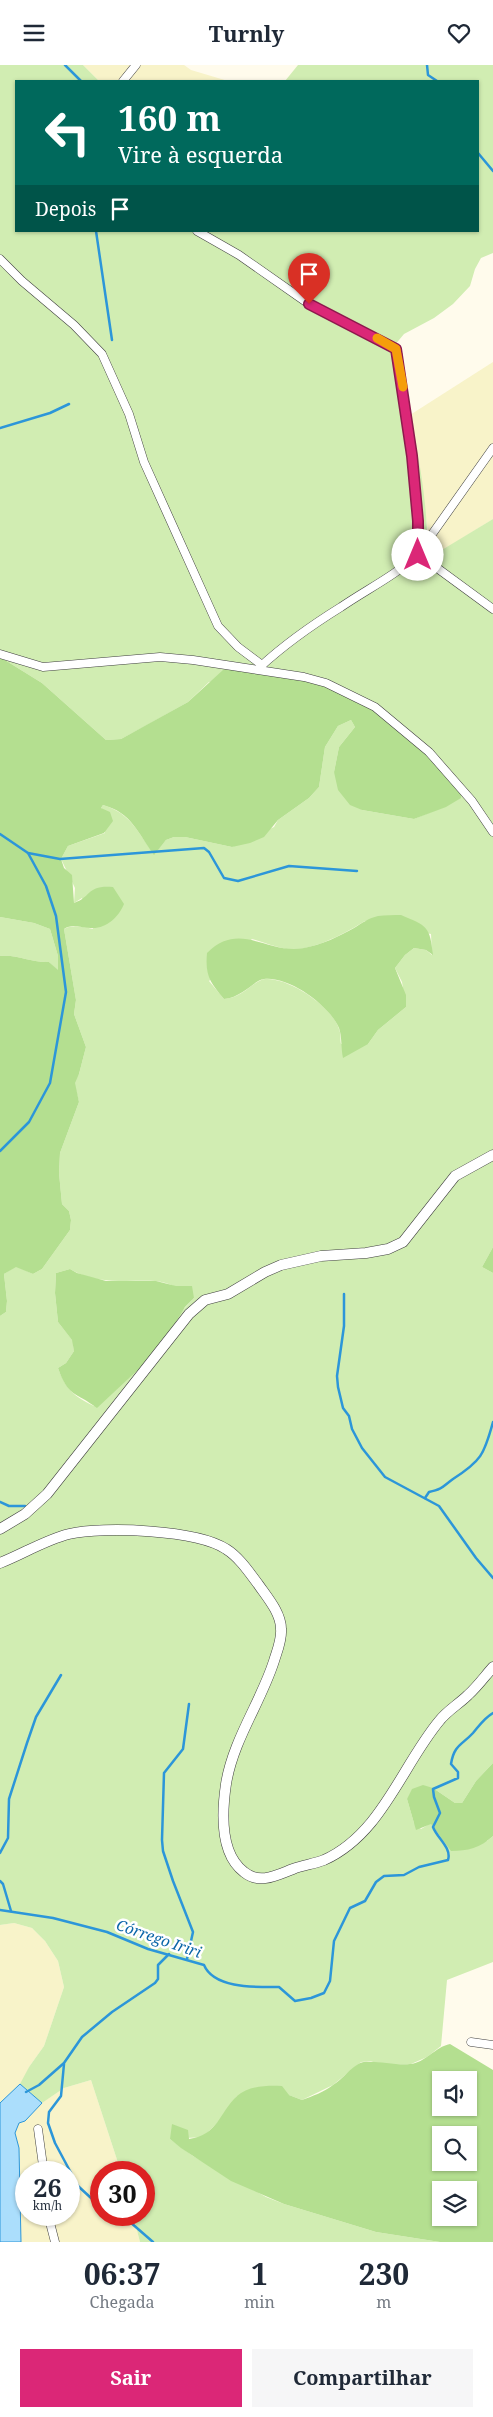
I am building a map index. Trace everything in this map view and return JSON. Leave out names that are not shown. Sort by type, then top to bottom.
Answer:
[{"type":"street","points":[[124,80],[136,65]]},
{"type":"street","points":[[199,232],[239,255],[309,304],[396,349],[412,456],[418,521],[418,555]]},
{"type":"street","points":[[0,259],[22,281],[74,325],[102,355],[129,414],[144,462],[218,626],[259,667]]},
{"type":"street","points":[[259,667],[285,644],[341,606],[402,569],[418,555],[493,448]]},
{"type":"street","points":[[418,555],[493,609]]},
{"type":"street","points":[[0,654],[43,667],[160,657],[259,667],[326,683],[375,707],[429,752],[461,787],[493,832]]},
{"type":"street","points":[[0,1529],[25,1514],[47,1494],[189,1315],[205,1300],[228,1294],[264,1272],[281,1265],[321,1256],[366,1253],[388,1249],[403,1242],[455,1176],[493,1155]]},
{"type":"street","points":[[0,1563],[39,1545],[70,1534],[126,1530],[190,1538],[217,1544],[228,1550],[241,1562],[272,1605],[279,1617],[281,1628],[281,1641],[268,1681],[246,1726],[226,1783],[224,1824],[227,1842],[238,1867],[252,1877],[262,1879],[274,1877],[325,1859],[356,1837],[372,1820],[438,1722],[468,1696],[493,1667]]},
{"type":"street","points":[[471,2042],[493,2045]]},
{"type":"street","points":[[38,2129],[42,2161]]},
{"type":"street","points":[[51,2226],[55,2242]]},
{"type":"shaded area","points":[[83,65],[184,65],[191,70],[225,80],[98,80]]},
{"type":"shaded area","points":[[493,362],[493,519],[427,560],[428,531],[410,415]]},
{"type":"shaded area","points":[[14,1923],[32,1928],[45,1941],[58,1961],[64,1987],[44,2046],[29,2067],[22,2083],[0,2103],[0,1925]]},
{"type":"shaded area","points":[[91,2080],[117,2161],[90,2161],[90,2226],[136,2226],[140,2242],[21,2242],[21,2226],[80,2226],[80,2161],[19,2161],[19,2148],[15,2133],[19,2123],[25,2121],[43,2102],[64,2088]]},
{"type":"green space","points":[[0,65],[83,65],[98,80],[15,80],[15,232],[479,232],[479,80],[286,80],[298,65],[493,65],[493,253],[481,258],[475,269],[470,286],[453,304],[434,318],[404,334],[394,346],[418,453],[425,507],[427,559],[493,519],[493,1247],[482,1267],[493,1273],[493,1763],[476,1781],[462,1803],[455,1803],[433,1788],[407,1799],[414,1823],[421,1829],[431,1823],[438,1836],[487,1841],[493,1836],[493,1962],[447,1980],[441,2046],[427,2057],[411,2064],[361,2062],[333,2085],[302,2100],[289,2095],[237,2096],[219,2121],[203,2137],[170,2139],[193,2156],[266,2197],[284,2204],[376,2232],[440,2242],[140,2242],[136,2226],[155,2226],[155,2161],[117,2161],[91,2080],[64,2088],[42,2103],[20,2084],[44,2046],[64,1987],[58,1961],[45,1941],[32,1928],[14,1923],[0,1925],[0,1316],[6,1312],[7,1301],[4,1274],[16,1266],[33,1274],[42,1269],[70,1230],[71,1220],[69,1211],[62,1204],[59,1173],[60,1153],[79,1102],[74,1083],[79,1074],[86,1047],[74,1014],[76,1000],[64,929],[74,926],[93,929],[82,898],[74,903],[75,888],[61,859],[68,846],[105,833],[104,811],[101,808],[103,805],[121,813],[138,831],[154,854],[166,840],[174,837],[185,837],[232,847],[274,827],[278,820],[309,798],[319,787],[325,747],[338,726],[351,720],[355,727],[339,747],[334,772],[362,810],[414,819],[443,807],[341,686],[308,674],[209,682],[188,702],[121,739],[106,740],[42,683],[0,657]],"holes":[[[365,921],[431,934],[432,955],[426,950],[414,948],[405,955],[395,968],[402,982],[406,1007],[378,1030],[368,1044],[341,1044],[339,1029],[328,1011],[308,995],[285,983],[274,980],[261,980],[237,996],[224,999],[209,981],[252,939],[286,949],[305,948],[327,941]],[[70,1269],[90,1277],[111,1281],[155,1281],[166,1283],[194,1298],[94,1406],[81,1399],[68,1387],[58,1368],[66,1363],[74,1351],[73,1341],[58,1322],[55,1293],[56,1273]]]},
{"type":"green space","points":[[0,657],[42,683],[106,740],[121,739],[188,702],[223,670],[241,667],[308,674],[341,686],[389,718],[461,786],[461,798],[446,807],[414,819],[362,810],[350,805],[338,790],[334,772],[339,747],[355,727],[351,720],[338,726],[325,747],[319,787],[309,798],[278,820],[264,837],[250,843],[232,847],[185,837],[174,837],[166,840],[154,855],[127,818],[121,813],[103,805],[101,808],[110,812],[113,821],[104,833],[68,846],[61,859],[64,868],[72,875],[74,903],[98,888],[113,887],[124,904],[115,918],[102,927],[74,926],[64,929],[76,1000],[74,1014],[86,1047],[75,1083],[79,1102],[60,1153],[59,1173],[62,1204],[69,1211],[71,1220],[70,1230],[42,1269],[33,1274],[16,1267],[4,1274],[7,1301],[6,1312],[0,1316],[0,956],[13,956],[49,962],[58,970],[58,956],[50,929],[34,923],[0,917]]},
{"type":"green space","points":[[384,915],[401,915],[426,928],[433,955],[426,950],[414,948],[405,955],[395,968],[406,995],[406,1007],[378,1030],[368,1044],[343,1058],[341,1035],[334,1019],[327,1010],[296,987],[274,979],[264,979],[231,998],[224,999],[212,983],[208,973],[207,953],[219,944],[231,939],[243,939],[291,949],[304,948],[330,940],[369,919]]},
{"type":"green space","points":[[0,917],[34,923],[50,929],[58,956],[58,971],[49,962],[13,956],[0,956]]},
{"type":"green space","points":[[493,1247],[493,1273],[482,1267]]},
{"type":"green space","points":[[70,1269],[77,1273],[106,1281],[156,1281],[176,1286],[192,1286],[194,1298],[185,1307],[158,1351],[97,1408],[69,1389],[58,1368],[66,1363],[74,1351],[72,1340],[58,1322],[55,1293],[56,1273]]},
{"type":"green space","points":[[493,1763],[493,1836],[474,1848],[451,1851],[431,1824],[416,1830],[407,1799],[412,1789],[423,1785],[433,1788],[455,1803],[462,1803],[476,1781]]},
{"type":"green space","points":[[450,2044],[493,2070],[493,2242],[440,2242],[376,2232],[284,2204],[231,2181],[170,2139],[172,2124],[188,2130],[189,2139],[206,2133],[237,2096],[252,2088],[282,2086],[289,2095],[302,2100],[330,2087],[360,2063],[415,2063]]},
{"type":"water","points":[[20,2084],[42,2103],[25,2121],[19,2123],[15,2133],[19,2148],[19,2161],[15,2161],[15,2226],[21,2226],[21,2242],[0,2242],[0,2103]]},
{"type":"waterway","points":[[65,65],[80,80]]},
{"type":"waterway","points":[[427,65],[428,75],[436,80]]},
{"type":"waterway","points":[[479,154],[493,171]]},
{"type":"waterway","points":[[96,232],[112,340]]},
{"type":"waterway","points":[[0,428],[50,413],[69,404]]},
{"type":"waterway","points":[[0,834],[28,853],[60,859],[204,848],[209,852],[224,878],[238,881],[289,866],[357,871]]},
{"type":"waterway","points":[[0,1151],[29,1122],[50,1083],[66,992],[56,916],[46,886],[28,853]]},
{"type":"waterway","points":[[344,1294],[344,1326],[337,1376],[343,1408],[349,1416],[352,1429],[362,1448],[385,1477],[439,1506],[476,1558],[493,1578]]},
{"type":"waterway","points":[[425,1498],[429,1492],[442,1487],[476,1462],[484,1450],[493,1422]]},
{"type":"waterway","points":[[0,1502],[9,1506],[25,1506]]},
{"type":"waterway","points":[[0,1853],[8,1838],[9,1799],[27,1743],[36,1717],[61,1675]]},
{"type":"waterway","points":[[187,1959],[193,1932],[173,1881],[163,1851],[162,1840],[164,1773],[183,1749],[189,1704]]},
{"type":"waterway","name":"Córrego Iriri","points":[[0,1910],[53,1918],[107,1932],[148,1949],[204,1965],[209,1973],[226,1983],[279,1987],[295,2001],[324,1993],[330,1981],[334,1941],[350,1908],[365,1901],[376,1882],[384,1876],[404,1875],[419,1867],[448,1860],[448,1851],[433,1827],[440,1813],[433,1789],[458,1778],[458,1772],[451,1764],[454,1753],[484,1720],[493,1713]]},
{"type":"waterway","points":[[0,1881],[3,1884],[11,1911]]},
{"type":"waterway","points":[[26,2092],[39,2085],[64,2063],[82,2037],[112,2012],[155,1983],[158,1979],[158,1965],[169,1954]]},
{"type":"waterway","points":[[64,2064],[61,2096],[49,2112],[48,2123],[55,2143],[78,2186],[90,2197]]},
{"type":"waterway","points":[[135,2226],[153,2242]]},
{"type":"slow traffic","points":[[377,338],[396,349],[403,387]]},
{"type":"route","points":[[309,304],[386,343],[396,349],[398,353],[412,456],[418,521],[418,555]]}]
